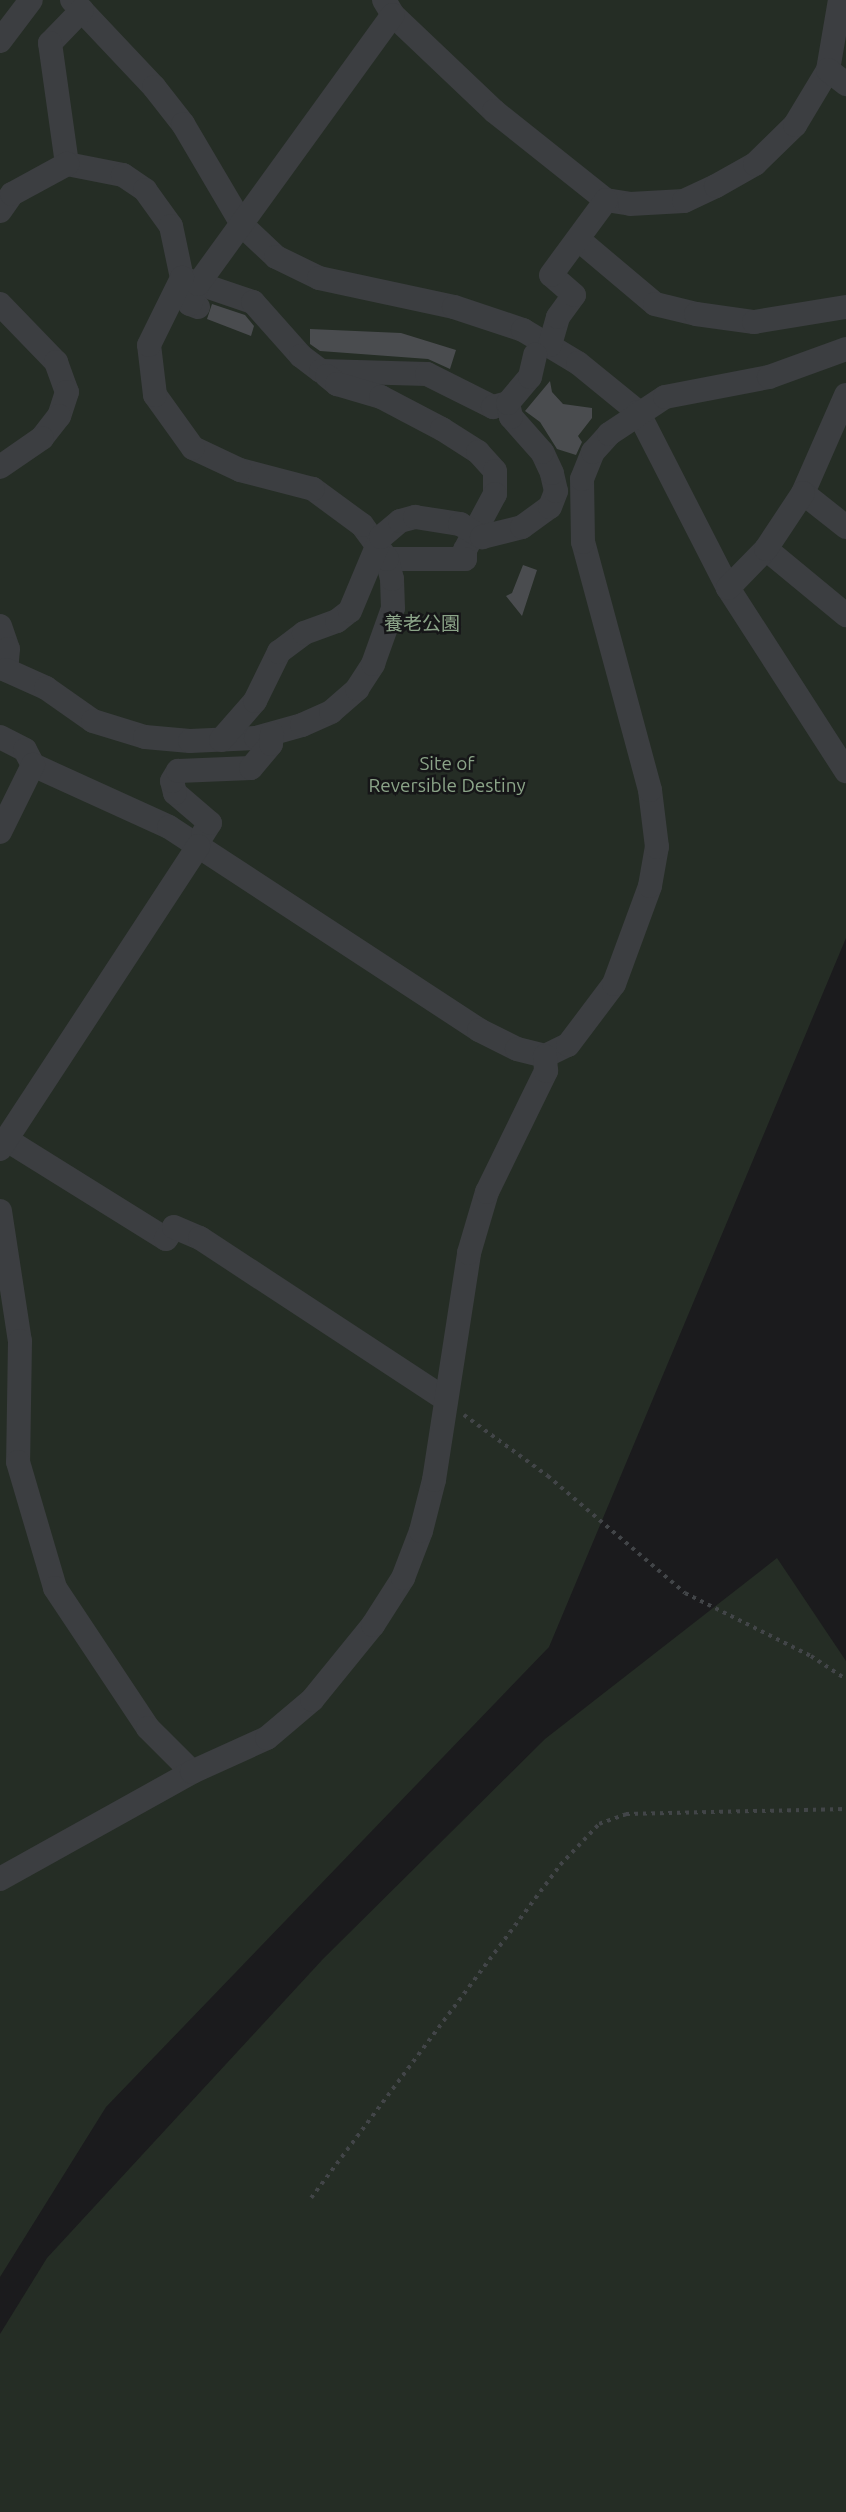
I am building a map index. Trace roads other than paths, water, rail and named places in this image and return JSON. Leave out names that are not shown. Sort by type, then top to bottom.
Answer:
[{"type":"street","points":[[0,41],[31,0]]},
{"type":"street","points":[[0,626],[8,649],[6,670],[46,688],[93,721],[145,737],[221,740],[272,734],[331,712],[357,689],[373,664],[393,608],[381,553],[342,506],[313,489],[240,470],[193,448],[180,436],[155,395],[149,345],[203,291],[243,226],[389,8],[494,111],[606,200],[631,204],[684,201],[745,169],[795,125],[837,77],[840,0]]},
{"type":"street","points":[[67,164],[50,43],[77,5],[127,54],[183,124],[243,226],[292,268],[491,317],[638,412],[728,588],[846,771]]},
{"type":"street","points":[[0,211],[12,194],[67,164],[123,175],[145,190],[172,226],[203,291]]},
{"type":"street","points":[[321,371],[427,374],[493,407],[508,403],[530,377],[558,317],[574,295],[551,275],[606,200]]},
{"type":"street","points":[[579,240],[655,303],[696,314],[754,322],[846,307]]},
{"type":"street","points":[[203,291],[253,302],[267,314],[301,356],[337,384],[404,408],[478,452],[497,480],[495,494],[474,531],[465,559],[381,553]]},
{"type":"street","points":[[0,304],[56,362],[67,392],[59,416],[42,438],[0,467]]},
{"type":"street","points":[[0,737],[25,750],[33,765],[201,840],[478,1030],[517,1049],[545,1056],[568,1045],[614,984],[650,886],[657,847],[650,790],[583,542],[579,509],[582,479],[593,452],[638,412],[665,397],[769,377],[846,349]]},
{"type":"street","points":[[728,588],[766,549],[803,493],[846,395]]},
{"type":"street","points":[[221,740],[255,701],[279,652],[304,633],[337,621],[350,611],[400,521],[415,517],[460,524],[482,537],[522,527],[550,507],[556,491],[542,452],[511,417],[508,403]]},
{"type":"street","points":[[803,493],[846,527]]},
{"type":"street","points":[[766,549],[846,615]]},
{"type":"street","points":[[272,734],[271,744],[251,768],[178,771],[172,781],[175,793],[210,823],[4,1145],[166,1239],[174,1227],[200,1238],[444,1398]]},
{"type":"street","points":[[0,832],[33,765]]},
{"type":"street","points":[[0,1880],[192,1772],[267,1738],[312,1700],[373,1625],[403,1578],[421,1531],[434,1480],[444,1398],[469,1253],[487,1192],[546,1071],[545,1056]]},
{"type":"street","points":[[0,1211],[20,1341],[18,1462],[55,1588],[148,1728],[192,1772]]},
{"type":"park label","name":"養老公園","points":[[422,624]]},
{"type":"park label","name":"Site of Reversible Destiny","points":[[447,775]]}]
